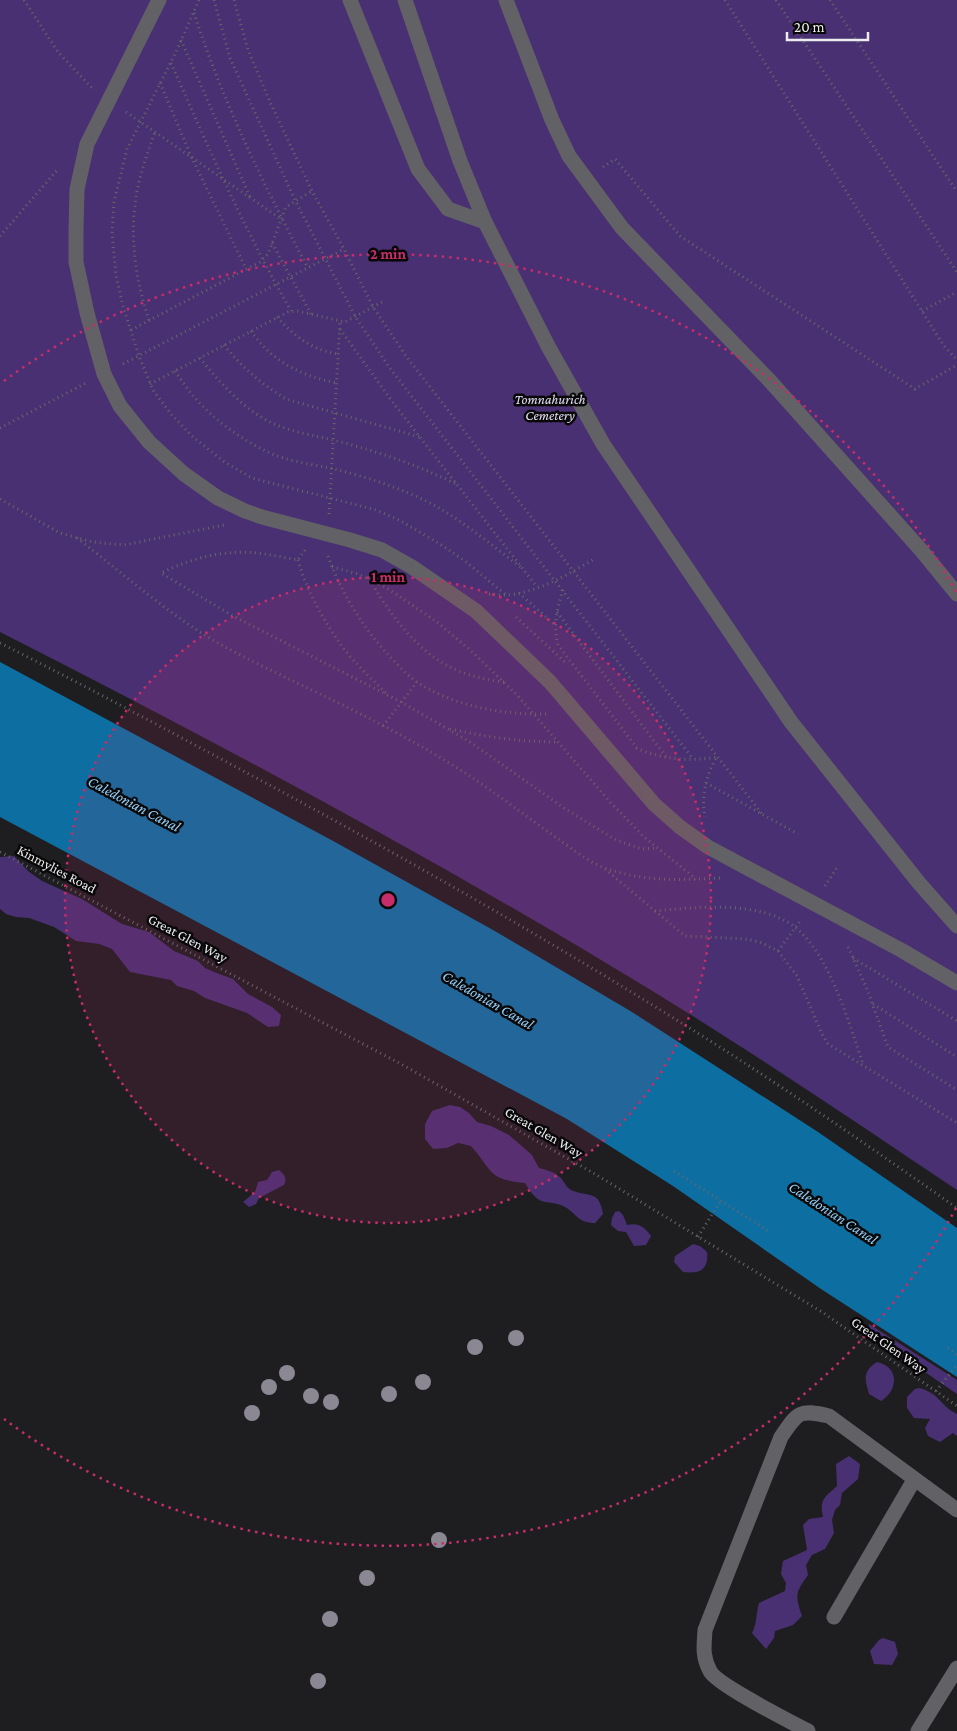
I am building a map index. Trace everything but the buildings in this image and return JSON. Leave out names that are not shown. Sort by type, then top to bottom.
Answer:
[{"type":"lane","points":[[159,0],[87,144],[77,189],[76,230],[76,262],[104,374],[120,406],[149,442],[184,474],[218,498],[246,511],[382,550],[412,567],[476,611],[512,644],[550,682],[654,804],[680,827],[715,851],[901,950],[957,983]]},
{"type":"lane","points":[[350,0],[418,169],[448,209],[485,222]]},
{"type":"lane","points":[[405,0],[460,160],[485,222],[548,346],[603,444],[791,722],[919,883],[957,926]]},
{"type":"lane","points":[[506,0],[552,120],[569,156],[622,228],[770,381],[921,550],[957,594]]},
{"type":"lane","points":[[808,1731],[725,1685],[710,1674],[703,1654],[705,1630],[781,1437],[795,1417],[809,1411],[829,1416],[957,1510]]},
{"type":"lane","points":[[834,1617],[914,1480]]},
{"type":"lane","points":[[918,1731],[957,1668]]},
{"type":"path","points":[[24,0],[58,52],[88,84],[108,100],[281,218]]},
{"type":"path","points":[[199,0],[127,149],[114,202],[112,233],[116,276],[122,306],[152,390],[170,414],[192,436],[223,462],[252,478],[376,510],[399,520],[465,561],[506,595]]},
{"type":"path","points":[[214,0],[230,58],[295,200],[355,316],[389,367],[693,759]]},
{"type":"path","points":[[234,0],[248,50],[270,102],[312,191],[373,306],[406,356],[762,814]]},
{"type":"path","points":[[725,0],[944,346],[957,360]]},
{"type":"path","points":[[776,0],[957,272]]},
{"type":"path","points":[[830,0],[957,192]]},
{"type":"path","points":[[194,13],[206,49],[229,105],[281,218],[308,268]]},
{"type":"path","points":[[181,40],[250,198]]},
{"type":"path","points":[[170,62],[222,178],[262,260],[291,311]]},
{"type":"path","points":[[160,83],[192,158],[246,269]]},
{"type":"path","points":[[149,320],[142,299],[135,259],[134,222],[136,192],[155,132]]},
{"type":"path","points":[[615,159],[680,236],[914,389],[957,365]]},
{"type":"path","points":[[0,236],[64,163]]},
{"type":"path","points":[[131,330],[262,260],[268,254],[286,207],[312,191]]},
{"type":"path","points":[[272,243],[311,314]]},
{"type":"path","points":[[0,428],[344,249]]},
{"type":"path","points":[[922,311],[957,292]]},
{"type":"path","points":[[150,384],[291,311],[345,322],[384,301]]},
{"type":"path","points":[[277,317],[301,340],[328,353],[338,354]]},
{"type":"path","points":[[340,322],[330,498],[323,533],[332,567],[342,591],[376,642],[417,682],[471,706],[499,712],[534,715],[577,714]]},
{"type":"path","points":[[340,329],[420,438],[537,587]]},
{"type":"path","points":[[251,331],[257,340],[285,365],[303,374],[336,383]]},
{"type":"path","points":[[224,345],[236,360],[268,388],[286,399],[420,438]]},
{"type":"path","points":[[200,358],[223,385],[250,408],[273,423],[299,432],[399,459],[424,468],[457,485]]},
{"type":"path","points":[[175,371],[196,399],[217,419],[242,438],[268,452],[407,492],[430,503],[460,522],[523,569]]},
{"type":"path","points":[[0,499],[60,533],[92,542],[124,545],[226,525]]},
{"type":"path","points":[[298,560],[323,533]]},
{"type":"path","points":[[77,538],[175,615],[201,632],[244,657],[426,748],[458,768],[576,852],[603,867],[628,876],[647,879],[721,878]]},
{"type":"path","points":[[298,560],[256,553],[227,552],[181,564],[161,572],[233,616],[388,695],[470,742],[564,808],[608,836],[630,846],[657,848]]},
{"type":"path","points":[[451,594],[506,595],[519,593],[555,580],[594,559]]},
{"type":"path","points":[[298,560],[302,575],[314,600],[340,643],[388,695]]},
{"type":"path","points":[[332,567],[370,579],[407,600],[470,649],[504,682],[611,803],[643,836],[696,879]]},
{"type":"path","points":[[370,579],[384,603],[402,626],[420,645],[441,662],[469,675],[504,682]]},
{"type":"path","points":[[563,589],[556,612],[555,634],[558,644],[638,749]]},
{"type":"path","points":[[519,593],[556,626]]},
{"type":"path","points":[[492,594],[499,601]]},
{"type":"path","points":[[556,612],[666,758]]},
{"type":"path","points":[[512,613],[566,663]]},
{"type":"path","points":[[0,643],[346,826],[529,930],[685,1025],[825,1116],[957,1208]]},
{"type":"path","points":[[383,726],[417,682]]},
{"type":"path","points":[[446,728],[495,738],[529,742],[559,742]]},
{"type":"path","points":[[609,751],[623,743],[652,755],[678,760],[717,757]]},
{"type":"path","points":[[715,851],[708,833],[703,810],[706,783],[711,766],[717,757]]},
{"type":"path","points":[[706,783],[798,834]]},
{"type":"path","name":"Kinmylies Road","points":[[0,852],[103,906]]},
{"type":"path","points":[[603,867],[685,936],[691,938],[745,939],[760,942],[778,951],[797,976],[828,1044],[957,1123]]},
{"type":"path","name":"Great Glen Way","points":[[103,906],[401,1064],[595,1174],[822,1312],[957,1406]]},
{"type":"path","points":[[654,911],[681,908],[736,908],[763,912],[795,927],[808,939],[832,981],[863,1065]]},
{"type":"path","points":[[848,946],[873,1004],[888,1047],[957,1090]]},
{"type":"path","points":[[853,958],[957,1022]]},
{"type":"path","points":[[873,1004],[957,1056]]},
{"type":"path","points":[[674,1171],[770,1232]]},
{"type":"path","points":[[698,1236],[721,1200]]},
{"type":"path","points":[[948,1348],[957,1355]]},
{"type":"path","points":[[936,1391],[957,1365]]},
{"type":"green space","name":"Tomnahurich Cemetery","points":[[0,0],[957,0],[957,1190],[692,1016],[574,944],[412,851],[248,761],[0,632]]},
{"type":"green space","points":[[14,856],[28,871],[42,881],[82,899],[122,924],[149,932],[174,951],[198,961],[205,968],[233,979],[248,994],[272,1007],[281,1015],[279,1026],[268,1027],[247,1013],[177,986],[171,980],[130,972],[112,949],[99,944],[76,941],[54,927],[29,918],[6,914],[0,909],[0,857]]},
{"type":"green space","points":[[450,1105],[460,1107],[477,1122],[491,1126],[509,1135],[532,1155],[539,1168],[556,1174],[571,1190],[596,1198],[599,1201],[603,1214],[595,1223],[589,1223],[581,1220],[562,1206],[541,1201],[533,1195],[525,1183],[513,1182],[497,1176],[471,1146],[458,1143],[447,1148],[433,1149],[425,1139],[425,1124],[432,1111]]},
{"type":"green space","points":[[279,1170],[285,1177],[284,1185],[259,1198],[256,1204],[249,1207],[243,1202],[255,1192],[258,1182],[267,1180],[272,1172]]},
{"type":"green space","points":[[619,1211],[627,1225],[638,1225],[649,1233],[651,1236],[646,1245],[634,1246],[626,1232],[618,1231],[611,1225],[615,1212]]},
{"type":"green space","points":[[693,1244],[700,1246],[707,1252],[705,1267],[699,1271],[683,1272],[674,1262],[675,1256]]},
{"type":"green space","points":[[869,1324],[957,1380],[957,1394],[868,1333]]},
{"type":"green space","points":[[877,1362],[890,1369],[894,1380],[891,1391],[881,1401],[869,1394],[866,1380],[869,1369]]},
{"type":"green space","points":[[919,1388],[932,1393],[947,1408],[957,1414],[957,1436],[953,1433],[940,1442],[928,1436],[925,1428],[930,1419],[914,1418],[907,1408],[907,1397],[915,1389]]},
{"type":"green space","points":[[849,1456],[860,1464],[858,1479],[842,1493],[840,1505],[835,1510],[832,1520],[834,1533],[825,1549],[812,1555],[806,1565],[808,1575],[799,1590],[797,1599],[802,1616],[793,1625],[775,1631],[774,1638],[766,1649],[752,1633],[759,1603],[785,1591],[786,1583],[781,1574],[783,1561],[807,1550],[803,1525],[809,1519],[823,1517],[822,1506],[824,1499],[837,1486],[836,1464]]},
{"type":"green space","points":[[883,1638],[895,1642],[898,1654],[892,1665],[874,1664],[870,1651]]},
{"type":"water","name":"Caledonian Canal","points":[[0,662],[335,842],[493,930],[632,1012],[818,1132],[957,1228],[957,1377],[821,1289],[673,1186],[567,1119],[0,817]]}]
